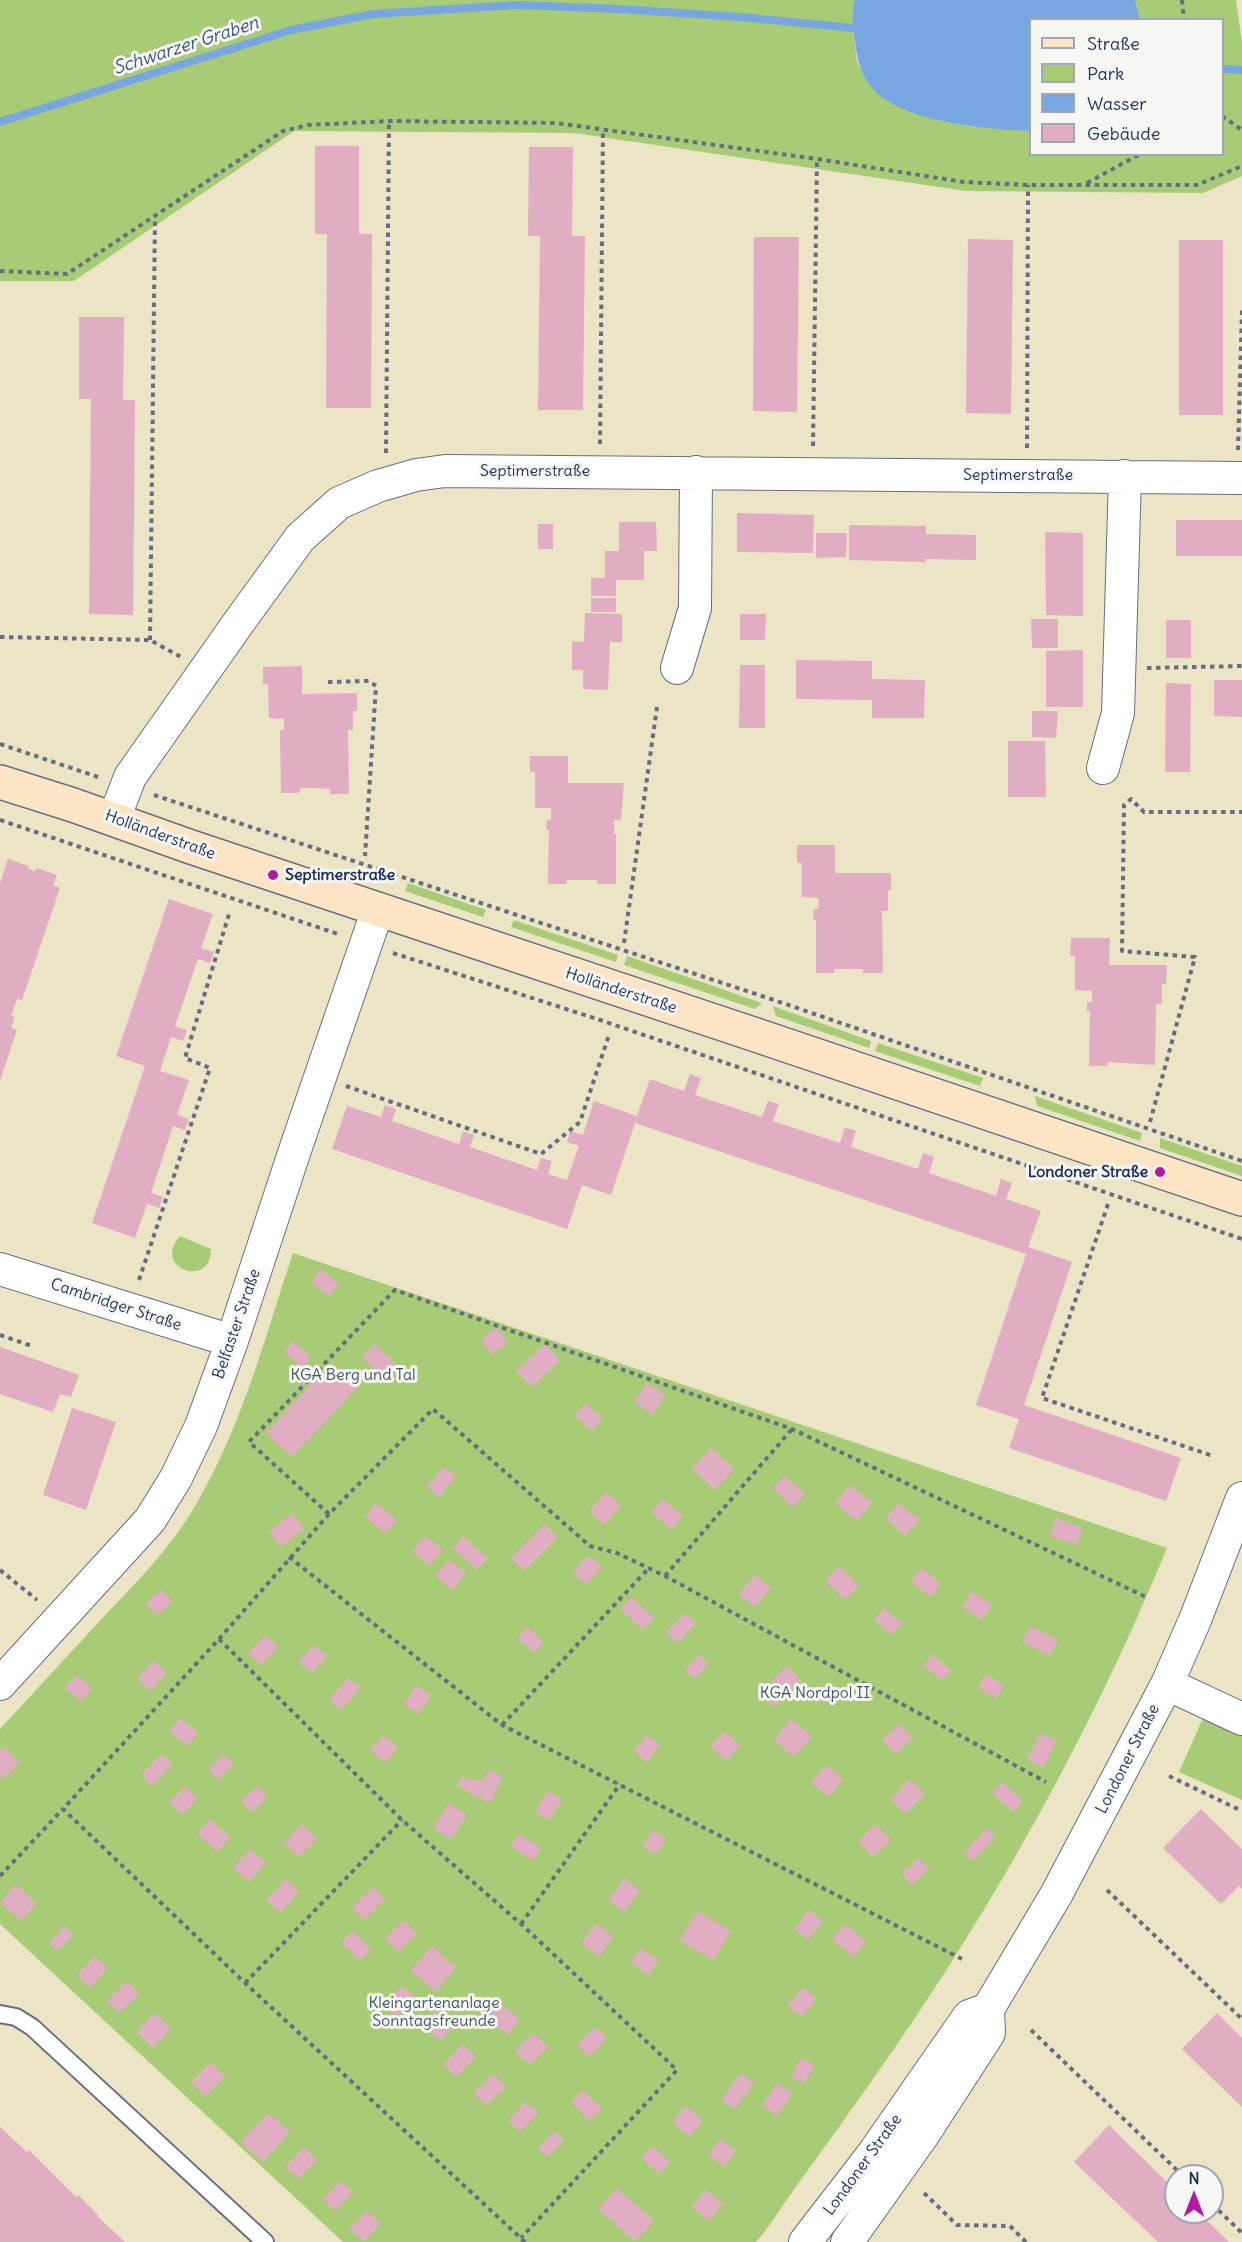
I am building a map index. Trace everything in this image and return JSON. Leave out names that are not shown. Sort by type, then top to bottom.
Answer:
[{"type":"street","name":"Septimerstraße","points":[[114,819],[130,777],[169,719],[300,538],[339,503],[378,486],[416,475],[445,471],[1125,476],[1240,465]]},
{"type":"street","points":[[678,668],[695,608],[696,472]]},
{"type":"street","points":[[1103,768],[1118,713],[1125,476]]},
{"type":"street","name":"Holländerstraße","points":[[0,782],[1242,1199]]},
{"type":"street","name":"Belfaster Straße","points":[[0,1683],[150,1520],[176,1478],[201,1426],[232,1341],[378,909]]},
{"type":"street","name":"Cambridger Straße","points":[[0,1269],[232,1341]]},
{"type":"street","name":"Londoner Straße","points":[[847,2242],[923,2135],[989,2033],[988,2009],[1056,1895],[1167,1684],[1195,1620],[1242,1498]]},
{"type":"street","points":[[1167,1684],[1242,1719]]},
{"type":"street","name":"Londoner Straße","points":[[805,2242],[873,2154],[969,2016],[988,2009]]},
{"type":"lane","points":[[0,2014],[16,2017],[32,2027],[265,2242]]},
{"type":"path","points":[[1182,0],[1184,18]]},
{"type":"path","points":[[1224,117],[1242,130]]},
{"type":"path","points":[[386,455],[390,121]]},
{"type":"path","points":[[0,271],[67,274],[283,131],[308,125],[390,121],[556,123],[817,159],[963,182],[1028,185],[1086,183],[1197,185],[1242,166]]},
{"type":"path","points":[[600,446],[603,129]]},
{"type":"path","points":[[1086,183],[1136,156]]},
{"type":"path","points":[[813,448],[817,159]]},
{"type":"path","points":[[1027,450],[1028,185]]},
{"type":"path","points":[[150,640],[155,217]]},
{"type":"path","points":[[1240,465],[1242,310]]},
{"type":"path","points":[[0,637],[150,640],[182,658]]},
{"type":"path","points":[[1119,668],[1242,666]]},
{"type":"path","points":[[328,682],[369,681],[376,687],[365,856]]},
{"type":"path","points":[[624,944],[657,707]]},
{"type":"path","points":[[0,744],[104,779]]},
{"type":"path","points":[[153,795],[771,999],[1242,1161]]},
{"type":"path","points":[[1150,1122],[1195,957],[1122,951],[1124,805],[1131,800],[1144,812],[1242,812]]},
{"type":"path","points":[[0,820],[343,935]]},
{"type":"path","points":[[136,1288],[210,1068],[186,1058],[230,911]]},
{"type":"path","points":[[388,951],[609,1023],[1242,1239]]},
{"type":"path","points":[[343,1085],[541,1154],[580,1122],[609,1035]]},
{"type":"path","points":[[1107,1204],[1042,1398],[1213,1456]]},
{"type":"path","points":[[329,1514],[249,1442],[395,1290],[792,1429],[1146,1597]]},
{"type":"path","points":[[0,1335],[32,1346]]},
{"type":"path","points":[[0,1876],[219,1639],[289,1557],[433,1409],[590,1546],[617,1553],[665,1576],[1046,1782]]},
{"type":"path","points":[[665,1576],[792,1429]]},
{"type":"path","points":[[289,1557],[502,1725],[962,1959]]},
{"type":"path","points":[[502,1725],[649,1568]]},
{"type":"path","points":[[0,1570],[41,1603]]},
{"type":"path","points":[[63,1809],[245,1983],[523,2240],[677,2070],[522,1924],[402,1820],[219,1639]]},
{"type":"path","points":[[1169,1776],[1242,1811]]},
{"type":"path","points":[[522,1924],[620,1784]]},
{"type":"path","points":[[245,1983],[402,1820]]},
{"type":"path","points":[[1107,1890],[1242,2019]]},
{"type":"path","points":[[1031,2030],[1171,2164]]},
{"type":"path","points":[[924,2193],[957,2225],[1010,2226],[1026,2242]]},
{"type":"path","points":[[1224,2216],[1242,2233]]},
{"type":"green space","points":[[0,0],[855,0],[853,28],[857,61],[861,70],[901,108],[940,121],[967,126],[1029,131],[1029,156],[1224,156],[1224,18],[1140,18],[1135,0],[1236,0],[1242,43],[1242,176],[1203,193],[966,191],[574,133],[294,131],[74,281],[0,281]]},
{"type":"green space","points":[[408,883],[486,910],[483,917],[405,891]]},
{"type":"green space","points":[[514,920],[618,955],[616,962],[511,927]]},
{"type":"green space","points":[[627,956],[762,1003],[755,1009],[624,965]]},
{"type":"green space","points":[[773,1006],[871,1041],[869,1048],[776,1016]]},
{"type":"green space","points":[[878,1043],[983,1078],[980,1086],[875,1051]]},
{"type":"green space","points":[[1035,1096],[1142,1133],[1140,1141],[1037,1106]]},
{"type":"green space","points":[[1160,1138],[1242,1166],[1242,1176],[1160,1148]]},
{"type":"green space","points":[[180,1236],[211,1249],[208,1262],[202,1269],[185,1270],[177,1265],[173,1257],[173,1247]]},
{"type":"green space","points":[[293,1253],[1167,1548],[1135,1623],[1063,1770],[982,1913],[893,2050],[756,2242],[343,2242],[0,1924],[0,1729],[150,1567],[187,1519],[221,1456],[235,1423]]},
{"type":"green space","points":[[1203,1718],[1242,1736],[1242,1800],[1179,1772]]},
{"type":"water","points":[[855,0],[1135,0],[1140,18],[1029,18],[1029,131],[941,121],[918,115],[879,95],[862,72],[856,47],[853,10]]},
{"type":"building","points":[[315,146],[359,146],[359,234],[372,234],[371,408],[326,408],[327,234],[315,234]]},
{"type":"building","points":[[529,147],[573,147],[572,236],[585,236],[583,410],[538,410],[540,236],[528,236]]},
{"type":"building","points":[[754,237],[799,237],[797,412],[753,411]]},
{"type":"building","points":[[968,239],[1013,240],[1011,414],[966,413]]},
{"type":"building","points":[[1179,240],[1223,240],[1223,415],[1179,415]]},
{"type":"building","points":[[79,317],[124,317],[123,400],[135,400],[133,615],[89,614],[91,399],[79,399]]},
{"type":"building","points":[[737,513],[814,515],[813,553],[737,552]]},
{"type":"building","points":[[1176,520],[1242,520],[1242,556],[1176,556]]},
{"type":"building","points":[[619,522],[656,522],[657,551],[644,551],[644,580],[616,580],[616,596],[591,596],[591,578],[605,578],[605,551],[619,551]]},
{"type":"building","points":[[538,524],[553,524],[553,549],[538,549]]},
{"type":"building","points":[[849,525],[926,526],[926,534],[976,535],[976,560],[925,559],[926,562],[849,560]]},
{"type":"building","points":[[1045,532],[1083,533],[1083,616],[1046,615]]},
{"type":"building","points":[[816,533],[847,533],[846,557],[816,558]]},
{"type":"building","points":[[591,598],[616,598],[616,612],[591,612]]},
{"type":"building","points":[[585,613],[622,614],[622,642],[610,642],[608,690],[583,689],[583,670],[572,670],[572,641],[584,642]]},
{"type":"building","points":[[740,614],[766,614],[765,640],[740,640]]},
{"type":"building","points":[[1031,619],[1058,619],[1058,648],[1032,648]]},
{"type":"building","points":[[1166,620],[1191,620],[1191,658],[1166,658]]},
{"type":"building","points":[[1083,650],[1083,707],[1046,707],[1046,651]]},
{"type":"building","points":[[796,660],[872,661],[872,679],[925,680],[924,718],[872,718],[872,700],[796,699]]},
{"type":"building","points":[[740,665],[765,665],[765,728],[739,728]]},
{"type":"building","points":[[302,666],[302,694],[357,693],[357,711],[353,711],[353,730],[348,730],[349,794],[330,794],[330,789],[314,788],[300,788],[300,792],[297,793],[281,793],[280,730],[284,730],[284,719],[269,718],[268,684],[263,684],[263,667]]},
{"type":"building","points":[[1214,680],[1242,680],[1242,717],[1214,716]]},
{"type":"building","points":[[1166,683],[1191,684],[1190,772],[1165,772]]},
{"type":"building","points":[[1032,711],[1058,711],[1056,738],[1032,737]]},
{"type":"building","points":[[1008,741],[1045,741],[1046,797],[1008,797]]},
{"type":"building","points":[[530,756],[568,756],[568,783],[624,783],[621,820],[614,820],[616,884],[597,884],[597,880],[567,880],[567,884],[548,884],[549,830],[546,830],[547,820],[551,820],[551,808],[535,808],[535,772],[530,772]]},
{"type":"building","points":[[797,845],[835,845],[835,873],[891,873],[888,911],[882,911],[883,973],[863,973],[863,969],[834,969],[834,973],[816,973],[816,920],[813,920],[814,909],[818,909],[819,898],[802,897],[802,863],[797,863]]},
{"type":"building","points":[[8,859],[29,866],[28,869],[35,871],[36,868],[57,875],[53,885],[60,888],[22,1000],[17,999],[11,1016],[15,1017],[11,1028],[17,1030],[0,1081],[0,883]]},
{"type":"building","points":[[169,899],[213,914],[201,948],[214,952],[210,963],[198,959],[175,1026],[187,1030],[183,1041],[171,1037],[160,1071],[189,1080],[177,1115],[189,1119],[185,1130],[173,1126],[151,1193],[163,1197],[159,1208],[147,1204],[135,1238],[92,1223],[145,1066],[116,1056]]},
{"type":"building","points":[[1071,938],[1110,938],[1109,965],[1167,965],[1166,984],[1162,984],[1162,1004],[1156,1004],[1155,1065],[1108,1062],[1107,1066],[1089,1066],[1090,1011],[1087,1011],[1087,1002],[1092,1002],[1092,991],[1075,990],[1075,956],[1070,956]]},
{"type":"building","points":[[690,1074],[701,1078],[695,1095],[762,1117],[768,1101],[779,1104],[773,1121],[840,1143],[845,1127],[856,1131],[851,1147],[918,1169],[923,1153],[934,1157],[929,1173],[996,1196],[1001,1179],[1012,1183],[1006,1199],[1041,1211],[1028,1247],[1072,1262],[1024,1405],[1181,1458],[1166,1501],[1009,1448],[1019,1419],[976,1405],[1026,1254],[635,1123],[611,1195],[582,1185],[567,1229],[332,1149],[347,1106],[381,1117],[385,1105],[396,1109],[392,1121],[459,1144],[463,1131],[474,1135],[470,1147],[537,1170],[541,1158],[552,1161],[548,1174],[567,1180],[579,1146],[567,1142],[570,1131],[583,1135],[594,1101],[637,1116],[650,1079],[684,1091]]},
{"type":"building","points":[[322,1269],[339,1285],[328,1297],[311,1281]]},
{"type":"building","points":[[496,1327],[508,1342],[493,1355],[481,1341]]},
{"type":"building","points":[[293,1341],[311,1357],[302,1368],[284,1352]]},
{"type":"building","points":[[374,1344],[398,1366],[386,1379],[362,1358]]},
{"type":"building","points":[[545,1344],[560,1360],[532,1387],[516,1371]]},
{"type":"building","points":[[0,1347],[79,1375],[71,1397],[60,1394],[53,1412],[0,1394]]},
{"type":"building","points":[[331,1362],[358,1387],[292,1457],[266,1433]]},
{"type":"building","points":[[647,1383],[665,1395],[652,1415],[634,1402]]},
{"type":"building","points":[[585,1403],[603,1419],[592,1431],[575,1415]]},
{"type":"building","points":[[72,1408],[116,1422],[86,1510],[43,1495]]},
{"type":"building","points":[[711,1448],[734,1469],[715,1490],[692,1468]]},
{"type":"building","points":[[445,1467],[456,1477],[439,1497],[427,1486]]},
{"type":"building","points":[[785,1476],[805,1494],[793,1507],[773,1488]]},
{"type":"building","points":[[850,1485],[872,1503],[857,1521],[835,1503]]},
{"type":"building","points":[[606,1492],[621,1506],[603,1525],[589,1511]]},
{"type":"building","points":[[663,1499],[683,1516],[671,1529],[651,1512]]},
{"type":"building","points":[[376,1503],[397,1520],[385,1534],[365,1516]]},
{"type":"building","points":[[899,1503],[919,1520],[905,1536],[886,1518]]},
{"type":"building","points":[[292,1513],[304,1528],[281,1547],[269,1532]]},
{"type":"building","points":[[1056,1518],[1083,1528],[1077,1545],[1050,1536]]},
{"type":"building","points":[[545,1524],[558,1537],[524,1571],[511,1558]]},
{"type":"building","points":[[425,1536],[443,1550],[429,1566],[412,1551]]},
{"type":"building","points":[[463,1536],[488,1559],[477,1570],[453,1548]]},
{"type":"building","points":[[588,1555],[602,1567],[586,1584],[573,1573]]},
{"type":"building","points":[[449,1560],[466,1573],[452,1590],[435,1576]]},
{"type":"building","points":[[840,1566],[859,1586],[845,1600],[825,1580]]},
{"type":"building","points":[[921,1568],[941,1583],[931,1597],[911,1582]]},
{"type":"building","points":[[755,1575],[771,1588],[755,1607],[738,1594]]},
{"type":"building","points":[[161,1590],[173,1602],[157,1615],[146,1604]]},
{"type":"building","points":[[972,1592],[992,1605],[982,1620],[962,1607]]},
{"type":"building","points":[[632,1597],[654,1618],[643,1630],[620,1609]]},
{"type":"building","points":[[884,1608],[902,1623],[892,1635],[874,1620]]},
{"type":"building","points":[[685,1613],[696,1623],[677,1643],[666,1632]]},
{"type":"building","points":[[527,1627],[544,1642],[534,1653],[517,1638]]},
{"type":"building","points":[[1030,1627],[1058,1640],[1050,1655],[1022,1642]]},
{"type":"building","points":[[266,1635],[278,1647],[261,1665],[248,1653]]},
{"type":"building","points":[[314,1645],[327,1656],[312,1673],[299,1662]]},
{"type":"building","points":[[699,1654],[709,1663],[695,1679],[685,1670]]},
{"type":"building","points":[[933,1654],[951,1671],[942,1681],[923,1665]]},
{"type":"building","points":[[154,1660],[167,1673],[150,1691],[137,1679]]},
{"type":"building","points":[[787,1666],[801,1680],[774,1707],[760,1693]]},
{"type":"building","points":[[985,1674],[1004,1685],[996,1698],[978,1688]]},
{"type":"building","points":[[77,1675],[92,1689],[81,1702],[65,1688]]},
{"type":"building","points":[[348,1678],[361,1688],[341,1710],[329,1699]]},
{"type":"building","points":[[417,1685],[431,1695],[418,1714],[404,1704]]},
{"type":"building","points":[[180,1718],[198,1733],[188,1746],[169,1731]]},
{"type":"building","points":[[791,1719],[812,1737],[794,1757],[774,1740]]},
{"type":"building","points":[[899,1724],[913,1738],[896,1754],[882,1740]]},
{"type":"building","points":[[725,1731],[740,1746],[726,1761],[710,1746]]},
{"type":"building","points":[[1041,1733],[1057,1741],[1043,1768],[1027,1759]]},
{"type":"building","points":[[383,1735],[398,1748],[385,1763],[370,1750]]},
{"type":"building","points":[[647,1735],[660,1745],[647,1762],[634,1751]]},
{"type":"building","points":[[4,1747],[20,1762],[3,1779],[0,1776],[0,1751]]},
{"type":"building","points":[[161,1754],[173,1764],[152,1786],[141,1775]]},
{"type":"building","points":[[223,1754],[234,1764],[219,1780],[208,1770]]},
{"type":"building","points":[[827,1765],[843,1780],[828,1797],[811,1782]]},
{"type":"building","points":[[489,1770],[503,1777],[490,1803],[457,1786],[461,1778],[483,1781]]},
{"type":"building","points":[[909,1779],[925,1794],[905,1814],[890,1800]]},
{"type":"building","points":[[1003,1782],[1023,1801],[1013,1812],[992,1793]]},
{"type":"building","points":[[185,1786],[197,1799],[182,1815],[169,1802]]},
{"type":"building","points":[[257,1786],[267,1797],[252,1812],[241,1801]]},
{"type":"building","points":[[548,1791],[562,1800],[549,1820],[535,1812]]},
{"type":"building","points":[[449,1803],[467,1815],[451,1839],[433,1828]]},
{"type":"building","points":[[1201,1809],[1242,1849],[1242,1889],[1239,1886],[1221,1904],[1163,1848]]},
{"type":"building","points":[[210,1819],[230,1838],[217,1852],[197,1833]]},
{"type":"building","points":[[302,1824],[317,1839],[299,1857],[284,1843]]},
{"type":"building","points":[[875,1824],[891,1840],[873,1857],[858,1841]]},
{"type":"building","points":[[987,1828],[996,1837],[973,1861],[964,1853]]},
{"type":"building","points":[[652,1831],[666,1838],[657,1854],[643,1847]]},
{"type":"building","points":[[519,1834],[541,1848],[533,1861],[510,1846]]},
{"type":"building","points":[[250,1849],[266,1863],[249,1882],[233,1868]]},
{"type":"building","points":[[918,1858],[929,1869],[912,1885],[901,1874]]},
{"type":"building","points":[[625,1878],[640,1891],[624,1912],[608,1900]]},
{"type":"building","points":[[286,1879],[299,1892],[280,1913],[266,1900]]},
{"type":"building","points":[[15,1884],[37,1903],[22,1921],[0,1903]]},
{"type":"building","points":[[373,1887],[385,1899],[364,1920],[352,1908]]},
{"type":"building","points":[[809,1910],[823,1921],[808,1940],[794,1929]]},
{"type":"building","points":[[697,1911],[731,1931],[714,1960],[680,1941]]},
{"type":"building","points":[[404,1921],[417,1934],[398,1952],[385,1938]]},
{"type":"building","points":[[596,1924],[613,1937],[599,1957],[581,1943]]},
{"type":"building","points":[[845,1924],[866,1942],[853,1957],[832,1939]]},
{"type":"building","points":[[65,1926],[73,1935],[57,1951],[49,1943]]},
{"type":"building","points":[[352,1931],[371,1949],[360,1960],[341,1943]]},
{"type":"building","points":[[432,1946],[456,1968],[435,1992],[411,1970]]},
{"type":"building","points":[[641,1948],[659,1961],[649,1975],[630,1962]]},
{"type":"building","points":[[95,1956],[108,1968],[90,1988],[77,1975]]},
{"type":"building","points":[[127,1981],[140,1994],[119,2013],[107,2001]]},
{"type":"building","points":[[401,1986],[415,1997],[397,2018],[384,2007]]},
{"type":"building","points":[[804,1987],[817,1999],[801,2017],[787,2005]]},
{"type":"building","points":[[500,2003],[520,2020],[507,2035],[487,2018]]},
{"type":"building","points":[[435,2011],[453,2026],[441,2041],[423,2026]]},
{"type":"building","points":[[155,2013],[171,2029],[153,2048],[137,2032]]},
{"type":"building","points":[[1217,2013],[1242,2038],[1242,2107],[1182,2049]]},
{"type":"building","points":[[595,2027],[607,2038],[589,2057],[577,2045]]},
{"type":"building","points":[[533,2033],[548,2047],[530,2065],[515,2051]]},
{"type":"building","points":[[463,2044],[476,2057],[456,2077],[443,2064]]},
{"type":"building","points":[[801,2058],[815,2065],[804,2084],[791,2076]]},
{"type":"building","points":[[211,2062],[225,2077],[205,2097],[191,2082]]},
{"type":"building","points":[[741,2073],[754,2083],[735,2109],[721,2100]]},
{"type":"building","points":[[493,2074],[506,2087],[487,2105],[474,2093]]},
{"type":"building","points":[[777,2083],[792,2093],[777,2116],[762,2106]]},
{"type":"building","points":[[583,2090],[602,2109],[589,2121],[571,2102]]},
{"type":"building","points":[[525,2102],[538,2113],[520,2132],[508,2121]]},
{"type":"building","points":[[686,2106],[703,2121],[689,2137],[672,2122]]},
{"type":"building","points":[[268,2113],[290,2132],[263,2162],[241,2142]]},
{"type":"building","points":[[1109,2125],[1164,2179],[1164,2224],[1210,2224],[1229,2242],[1158,2242],[1074,2162]]},
{"type":"building","points":[[0,2127],[27,2152],[29,2150],[76,2197],[78,2195],[125,2242],[0,2242]]},
{"type":"building","points":[[555,2131],[564,2140],[547,2157],[538,2148]]},
{"type":"building","points":[[720,2139],[736,2151],[724,2167],[708,2155]]},
{"type":"building","points":[[653,2146],[670,2162],[659,2174],[641,2158]]},
{"type":"building","points":[[304,2147],[317,2160],[298,2179],[285,2167]]},
{"type":"building","points":[[341,2181],[353,2192],[335,2211],[323,2199]]},
{"type":"building","points":[[617,2188],[654,2221],[635,2242],[598,2209]]},
{"type":"building","points":[[706,2190],[723,2204],[709,2221],[691,2207]]},
{"type":"building","points":[[366,2211],[381,2223],[364,2242],[349,2229]]},
{"type":"waterway","name":"Schwarzer Graben","points":[[0,122],[291,30],[373,14],[517,5],[740,17],[863,29]]},
{"type":"waterway","name":"Schwarzer Graben","points":[[1224,69],[1242,70]]},
{"type":"place","name":"Septimerstraße","points":[[273,875]]},
{"type":"place","name":"Londoner Straße","points":[[1160,1172]]},
{"type":"park label","name":"KGA Berg und Tal","points":[[353,1375]]},
{"type":"park label","name":"KGA Nordpol II","points":[[815,1693]]},
{"type":"park label","name":"Kleingartenanlage Sonntagsfreunde","points":[[434,2012]]}]
